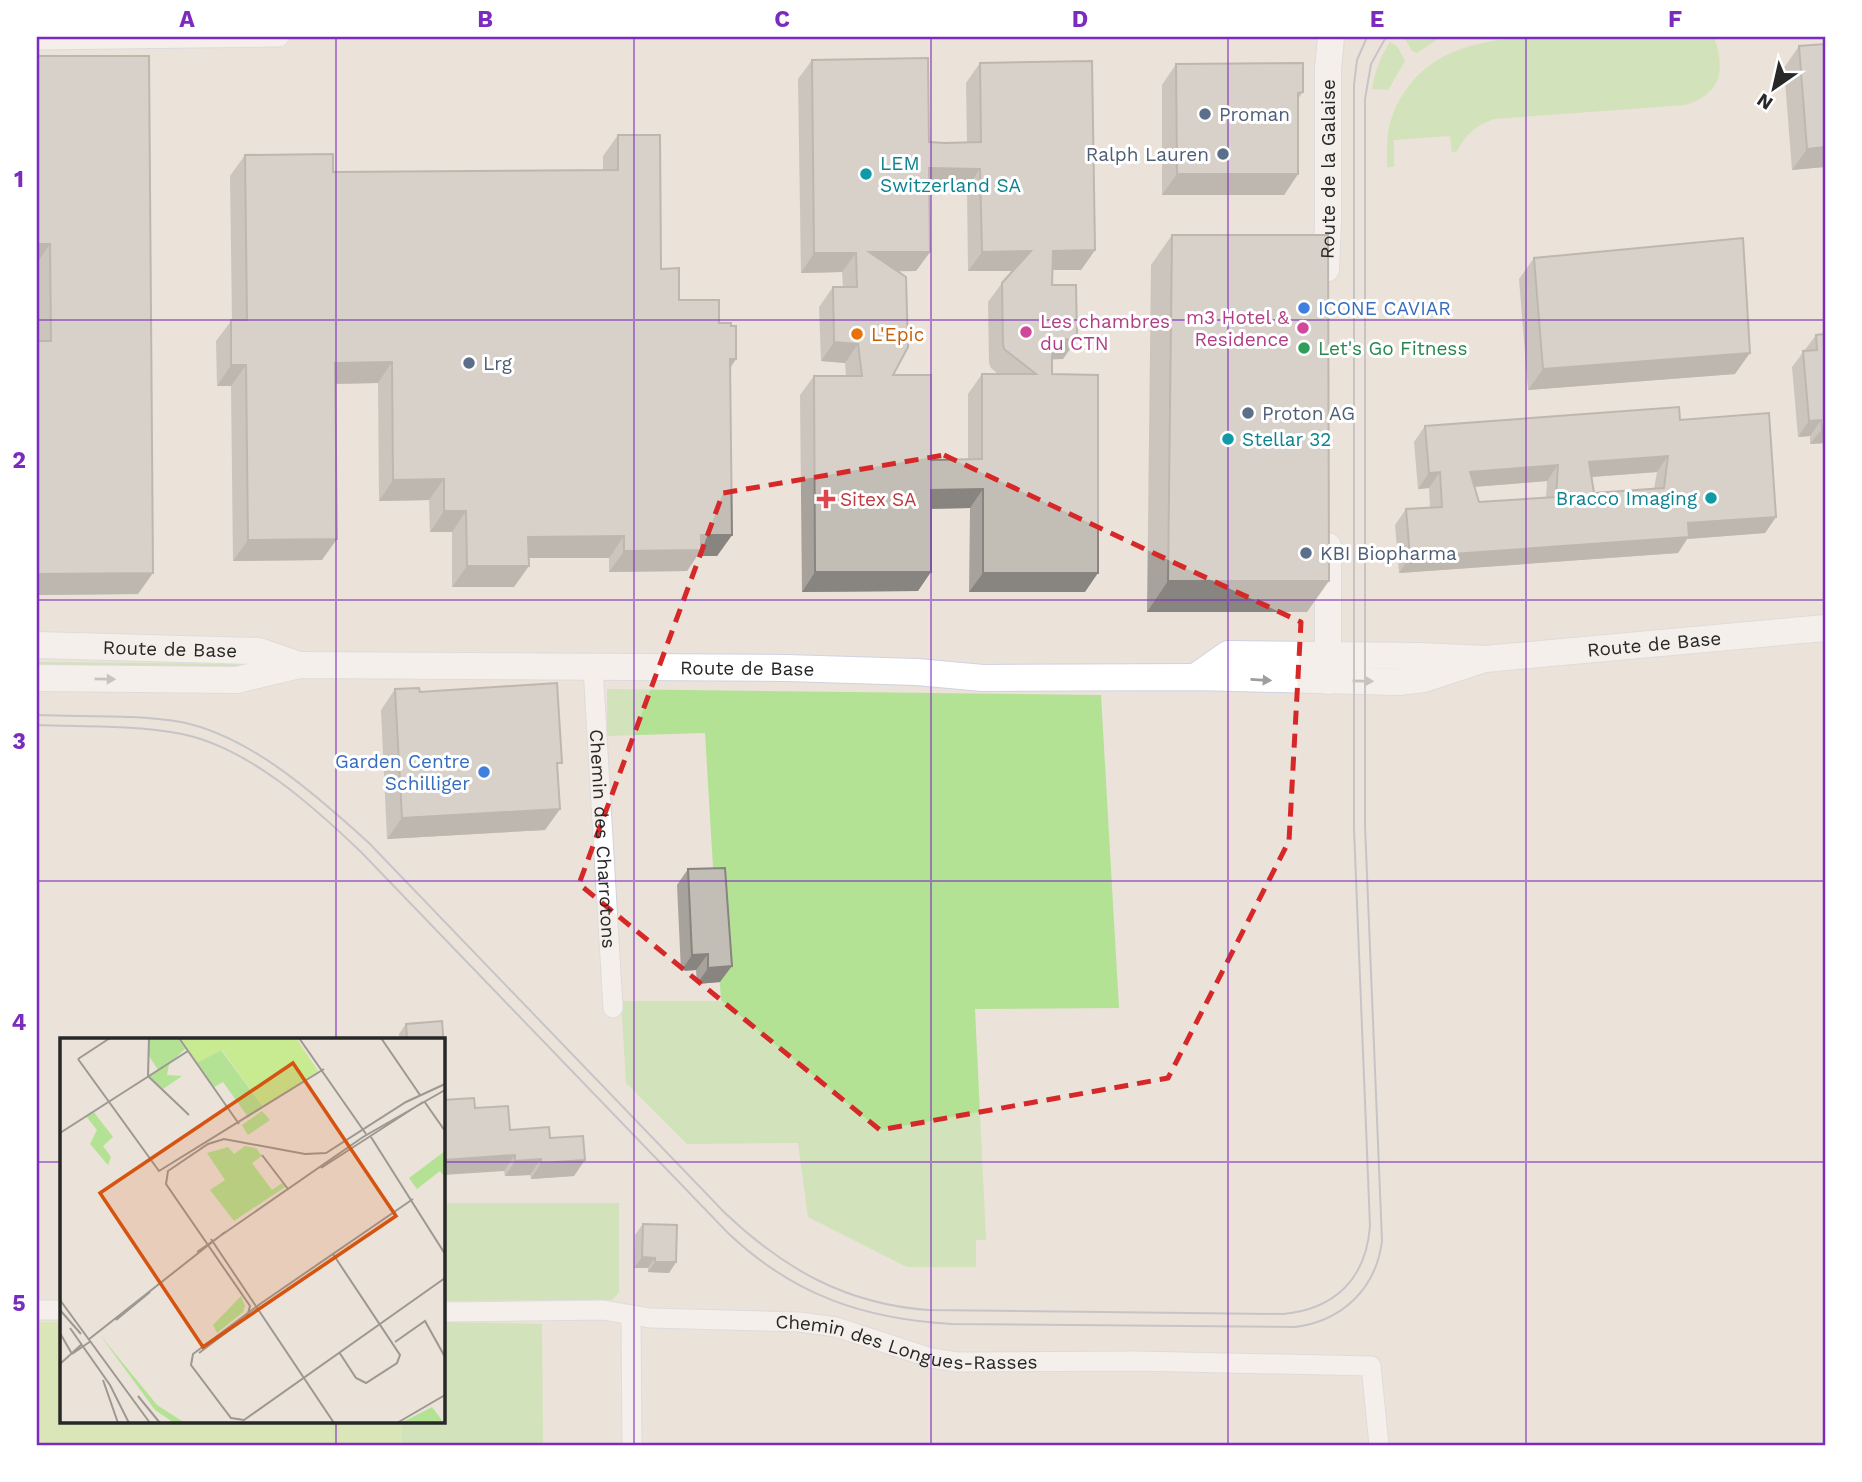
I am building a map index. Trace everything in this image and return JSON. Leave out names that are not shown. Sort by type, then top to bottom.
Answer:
[{"type":"street","points":[[37,40],[279,37]]},
{"type":"street","name":"Route de la Galaise","points":[[1326,296],[1328,69],[1331,37]]},
{"type":"street","points":[[1328,519],[1328,681]]},
{"type":"street","name":"Route de Base","points":[[1195,677],[1228,654],[1485,659],[1825,628]]},
{"type":"street","name":"Route de Base","points":[[37,645],[259,651],[299,665]]},
{"type":"street","name":"Route de Base","points":[[37,678],[237,680],[299,665],[825,669],[917,672],[983,678],[1195,677],[1398,682],[1424,679],[1485,659]]},
{"type":"street","name":"Chemin des Charrotons","points":[[593,667],[592,693],[613,1008]]},
{"type":"street","points":[[37,1310],[60,1310]]},
{"type":"street","name":"Chemin des Longues-Rasses","points":[[444,1312],[603,1310],[650,1318],[799,1322],[836,1327],[931,1358],[957,1362],[1136,1361],[1371,1366],[1379,1445]]},
{"type":"street","points":[[631,1315],[632,1445]]},
{"type":"highlighted area","points":[[944,455],[1301,622],[1289,841],[1168,1078],[880,1130],[579,884],[723,493]]},
{"type":"green space","points":[[1404,37],[1438,39],[1417,53],[1412,51]]},
{"type":"green space","points":[[1714,37],[1720,60],[1718,79],[1706,94],[1685,105],[1494,119],[1472,131],[1457,151],[1452,152],[1450,136],[1394,140],[1394,167],[1387,167],[1388,134],[1393,114],[1408,87],[1427,68],[1449,54],[1474,45],[1529,38]]},
{"type":"green space","points":[[1390,42],[1397,46],[1405,61],[1388,90],[1372,89],[1378,65]]},
{"type":"green space","points":[[37,662],[265,663],[264,669],[37,670]]},
{"type":"green space","points":[[607,689],[1101,695],[1119,1008],[975,1009],[986,1240],[976,1240],[976,1267],[907,1267],[808,1217],[798,1143],[687,1144],[626,1083],[621,1001],[721,1001],[705,733],[607,736]]},
{"type":"green space","points":[[444,1203],[619,1203],[619,1292],[612,1300],[444,1301]]},
{"type":"green space","points":[[37,1322],[60,1322],[60,1422],[402,1422],[402,1445],[37,1445]]},
{"type":"green space","points":[[444,1322],[542,1324],[543,1445],[402,1445],[402,1422],[444,1422]]},
{"type":"building","points":[[1825,44],[1825,147],[1807,149],[1799,46]]},
{"type":"building","points":[[37,56],[149,56],[153,573],[37,574],[37,341],[51,341],[50,244],[37,244]]},
{"type":"building","points":[[928,58],[929,142],[945,143],[981,142],[980,63],[1092,61],[1095,250],[1053,251],[1052,285],[1076,285],[1077,339],[1052,340],[1052,374],[1098,375],[1098,573],[983,573],[983,489],[931,490],[931,572],[815,572],[814,376],[862,376],[858,344],[834,342],[833,287],[857,287],[856,253],[814,253],[812,60]],"holes":[[[929,168],[980,169],[982,252],[1031,251],[1002,283],[1003,344],[1004,349],[1036,374],[982,374],[982,459],[931,460],[931,375],[893,375],[908,347],[906,277],[869,252],[930,252]]]},
{"type":"building","name":"Ralph Lauren","points":[[1303,63],[1303,92],[1298,93],[1298,174],[1177,174],[1176,64]]},
{"type":"building","name":"Lrg","points":[[618,135],[660,135],[661,269],[679,268],[679,300],[719,300],[719,323],[736,326],[736,359],[730,359],[732,535],[701,535],[701,550],[624,551],[624,536],[528,537],[529,566],[467,566],[466,511],[444,511],[444,479],[393,480],[392,362],[335,363],[337,539],[248,540],[246,365],[231,365],[231,320],[247,320],[245,155],[333,154],[333,172],[618,170]]},
{"type":"building","name":"Stellar 32","points":[[1172,235],[1328,235],[1329,581],[1168,581]]},
{"type":"building","points":[[1743,238],[1750,353],[1543,369],[1534,258]]},
{"type":"building","points":[[1825,334],[1825,428],[1822,429],[1821,420],[1809,421],[1803,351],[1817,350],[1816,335]]},
{"type":"building","name":"Bracco Imaging","points":[[1679,407],[1680,420],[1769,413],[1776,517],[1688,523],[1689,537],[1410,557],[1406,509],[1442,507],[1440,472],[1429,473],[1425,426]],"holes":[[[1668,456],[1664,488],[1594,493],[1589,462]],[[1558,465],[1556,497],[1479,502],[1470,472]]]},
{"type":"building","points":[[557,683],[562,763],[557,763],[560,809],[402,818],[395,689],[419,688],[420,692]]},
{"type":"building","points":[[725,868],[732,966],[708,968],[708,954],[692,955],[688,869]]},
{"type":"building","points":[[442,1021],[443,1038],[407,1038],[406,1024]]},
{"type":"building","points":[[474,1098],[475,1108],[508,1106],[510,1130],[549,1127],[550,1138],[583,1136],[585,1160],[541,1163],[541,1159],[515,1161],[515,1155],[444,1160],[444,1100]]},
{"type":"building","points":[[643,1224],[677,1225],[676,1262],[655,1262],[655,1258],[642,1257]]},
{"type":"tram line","points":[[37,715],[127,717],[181,722],[233,740],[282,770],[368,842],[725,1213],[770,1251],[818,1280],[870,1300],[928,1310],[1283,1314],[1318,1306],[1332,1298],[1354,1276],[1362,1261],[1370,1226],[1354,829],[1354,85],[1357,60],[1367,37]]},
{"type":"tram line","points":[[37,725],[128,728],[182,734],[231,752],[279,781],[361,852],[728,1233],[753,1255],[804,1288],[860,1309],[889,1316],[952,1324],[1295,1327],[1328,1318],[1342,1310],[1364,1288],[1372,1274],[1382,1241],[1365,826],[1365,99],[1371,64],[1386,37]]},
{"type":"place","name":"Proman","points":[[1205,114]]},
{"type":"place","name":"Ralph Lauren","points":[[1223,154]]},
{"type":"place","name":"LEM Switzerland SA","points":[[866,174]]},
{"type":"place","name":"ICONE CAVIAR","points":[[1304,308]]},
{"type":"place","name":"m3 Hotel & Residence","points":[[1303,328]]},
{"type":"place","name":"Les chambres du CTN","points":[[1026,332]]},
{"type":"place","name":"L'Epic","points":[[857,334]]},
{"type":"place","name":"Let's Go Fitness","points":[[1304,348]]},
{"type":"place","name":"Lrg","points":[[469,363]]},
{"type":"place","name":"Proton AG","points":[[1248,413]]},
{"type":"place","name":"Stellar 32","points":[[1228,439]]},
{"type":"place","name":"Bracco Imaging","points":[[1711,498]]},
{"type":"place","name":"Sitex SA","points":[[826,499]]},
{"type":"place","name":"KBI Biopharma","points":[[1306,553]]},
{"type":"place","name":"Garden Centre Schilliger","points":[[484,772]]}]
